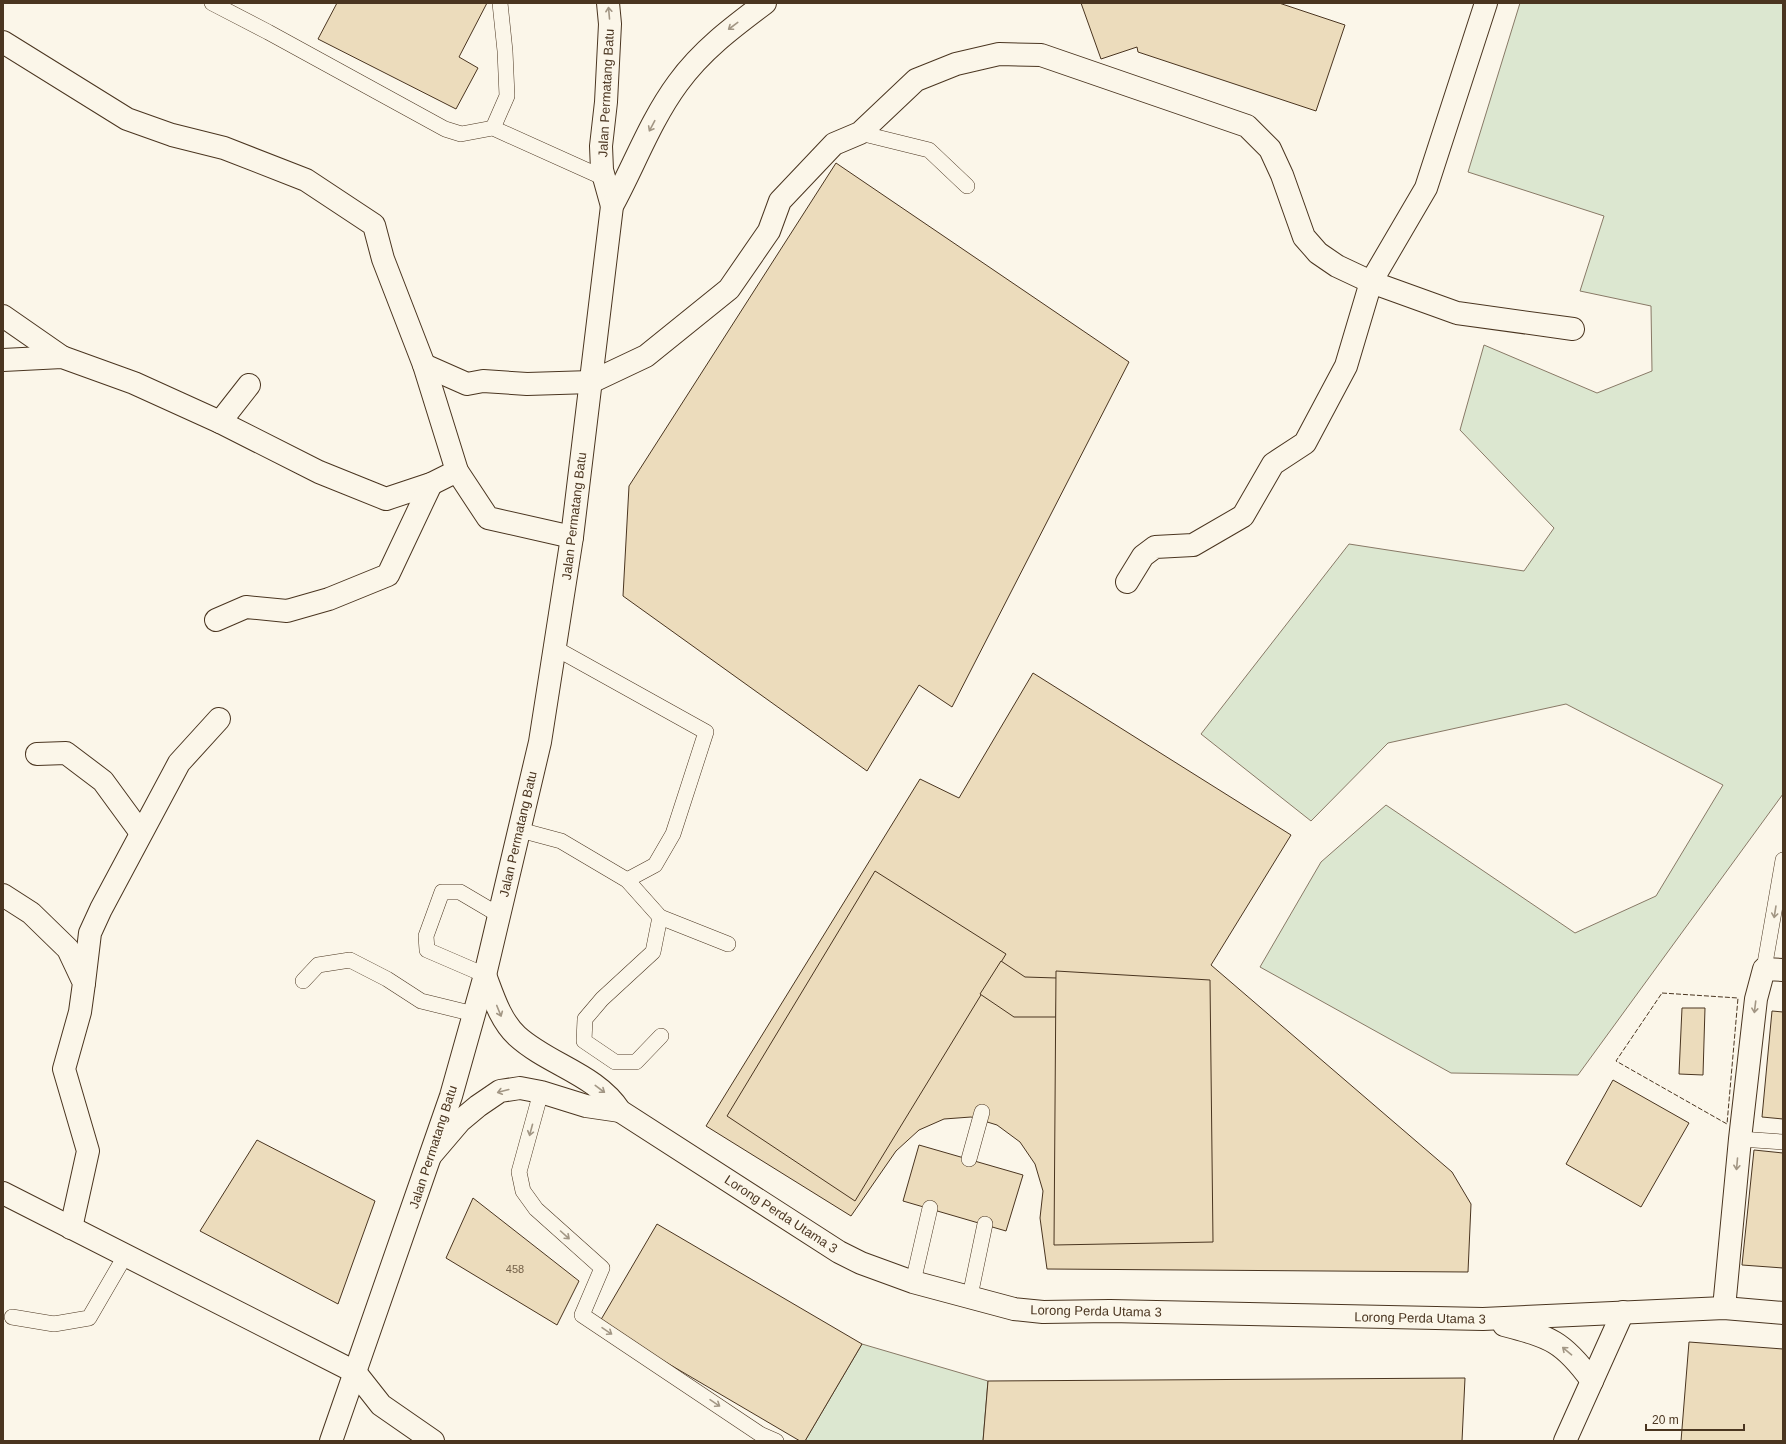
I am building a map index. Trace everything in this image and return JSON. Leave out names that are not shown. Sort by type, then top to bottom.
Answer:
[{"type":"street","name":"Jalan Permatang Batu","points":[[608,3],[610,24],[606,102],[601,146],[604,178],[612,206]]},
{"type":"street","name":"Jalan Permatang Batu","points":[[331,1441],[451,1096],[485,975],[520,830],[540,742],[572,537],[612,206],[632,170],[646,137],[678,83],[697,60],[721,36],[765,3]]},
{"type":"street","points":[[1127,582],[1143,556],[1155,547],[1193,545],[1243,516],[1273,464],[1305,443],[1346,366],[1371,282],[1426,188],[1486,3]]},
{"type":"street","points":[[3,42],[127,119],[172,135],[224,148],[306,180],[374,225],[383,259],[424,365],[457,471],[488,518],[572,537]]},
{"type":"street","points":[[424,365],[467,384],[483,381],[527,384],[591,382],[646,356],[729,289],[769,231],[780,201],[834,144],[860,133],[916,80],[956,64],[999,54],[1041,55],[1247,126],[1270,149],[1282,175],[1304,237],[1318,253],[1337,266],[1371,282],[1457,313],[1573,329]]},
{"type":"street","points":[[3,316],[62,357],[134,383],[220,422],[319,472],[386,499],[431,484],[457,471]]},
{"type":"street","points":[[3,360],[62,357]]},
{"type":"street","points":[[220,422],[249,386]]},
{"type":"street","points":[[216,620],[246,607],[288,611],[329,600],[388,575],[431,484]]},
{"type":"street","points":[[71,1228],[88,1151],[64,1069],[80,1012],[90,933],[178,763],[219,719]]},
{"type":"street","points":[[36,754],[66,753],[103,781],[141,833]]},
{"type":"street","points":[[3,895],[31,914],[68,949],[84,983]]},
{"type":"street","points":[[1724,1308],[1740,1139],[1756,999],[1774,970]]},
{"type":"street","name":"Lorong Perda Utama 3","points":[[485,975],[502,1017],[517,1036],[538,1052],[599,1088],[611,1098],[620,1111],[839,1252],[867,1266],[913,1282],[1014,1309],[1043,1312],[1110,1311],[1483,1319],[1724,1308],[1783,1313]]},
{"type":"street","name":"Lorong Perda Utama 3","points":[[431,1154],[460,1122],[478,1106],[500,1090],[520,1088],[541,1092],[586,1106],[620,1111]]},
{"type":"street","points":[[3,1193],[355,1372],[381,1406],[434,1441]]},
{"type":"street","points":[[1565,1441],[1623,1312]]},
{"type":"street","points":[[1483,1319],[1537,1333],[1555,1341],[1576,1359],[1592,1381]]},
{"type":"lane","points":[[212,3],[445,129],[461,134],[493,128],[604,178]]},
{"type":"lane","points":[[493,128],[507,96],[505,51],[500,3]]},
{"type":"lane","points":[[860,133],[928,150],[967,186]]},
{"type":"lane","points":[[555,648],[706,732],[673,834],[655,865],[627,880]]},
{"type":"lane","points":[[520,830],[561,841],[627,880],[660,918],[728,944]]},
{"type":"lane","points":[[1774,970],[1783,860]]},
{"type":"lane","points":[[485,975],[427,950],[426,936],[442,892],[460,892],[499,915]]},
{"type":"lane","points":[[660,918],[653,952],[602,999],[585,1019],[584,1041],[615,1062],[636,1062],[661,1036]]},
{"type":"lane","points":[[303,981],[318,965],[350,960],[387,979],[421,1001],[474,1014]]},
{"type":"lane","points":[[541,1092],[519,1172],[523,1191],[536,1209],[602,1268],[582,1315],[760,1434],[776,1441]]},
{"type":"lane","points":[[969,1159],[982,1112]]},
{"type":"lane","points":[[1740,1139],[1783,1142]]},
{"type":"lane","points":[[913,1282],[930,1208]]},
{"type":"lane","points":[[970,1296],[985,1224]]},
{"type":"lane","points":[[12,1317],[54,1324],[89,1318],[125,1256]]},
{"type":"green space","points":[[1520,3],[1783,3],[1783,794],[1578,1075],[1451,1073],[1260,967],[1321,862],[1386,805],[1575,933],[1656,896],[1723,785],[1566,704],[1388,743],[1311,821],[1201,734],[1349,544],[1524,571],[1554,528],[1460,430],[1484,345],[1597,393],[1652,371],[1651,306],[1580,291],[1604,216],[1468,172]]},
{"type":"green space","points":[[862,1344],[988,1381],[983,1441],[805,1441]]},
{"type":"building","points":[[337,3],[487,3],[459,57],[478,68],[456,109],[318,39]]},
{"type":"building","points":[[1081,3],[1279,3],[1345,25],[1316,111],[1138,52],[1137,47],[1101,59]]},
{"type":"building","points":[[836,163],[1129,362],[952,707],[919,685],[867,771],[623,596],[629,486]]},
{"type":"building","points":[[1033,673],[1291,835],[1211,965],[1452,1172],[1471,1204],[1468,1272],[1047,1269],[1040,1218],[1043,1191],[1035,1164],[1020,1142],[997,1125],[971,1117],[944,1119],[919,1130],[896,1151],[851,1216],[706,1126],[920,779],[959,798]]},
{"type":"building","points":[[875,871],[1006,954],[855,1201],[727,1116]]},
{"type":"building","points":[[1001,961],[1025,977],[1057,978],[1056,1017],[1014,1017],[980,994]]},
{"type":"building","points":[[1056,971],[1210,980],[1213,1242],[1054,1245]]},
{"type":"building","points":[[1682,1008],[1705,1008],[1703,1075],[1679,1074]]},
{"type":"building","points":[[1772,1011],[1783,1012],[1783,1119],[1762,1117]]},
{"type":"building","points":[[1613,1080],[1689,1123],[1641,1207],[1566,1164]]},
{"type":"building","points":[[257,1140],[375,1201],[338,1304],[200,1231]]},
{"type":"building","points":[[919,1145],[1023,1175],[1006,1231],[903,1201]]},
{"type":"building","points":[[1754,1150],[1783,1153],[1783,1268],[1742,1265]]},
{"type":"building","points":[[473,1198],[579,1281],[557,1325],[446,1258]]},
{"type":"building","points":[[657,1224],[862,1344],[805,1441],[800,1441],[599,1323]]},
{"type":"building","points":[[1689,1342],[1783,1349],[1783,1441],[1681,1441]]},
{"type":"building","points":[[1465,1378],[1462,1441],[983,1441],[988,1381]]},
{"type":"fence","points":[[1662,993],[1738,998],[1727,1124],[1616,1061],[1662,993]]}]
